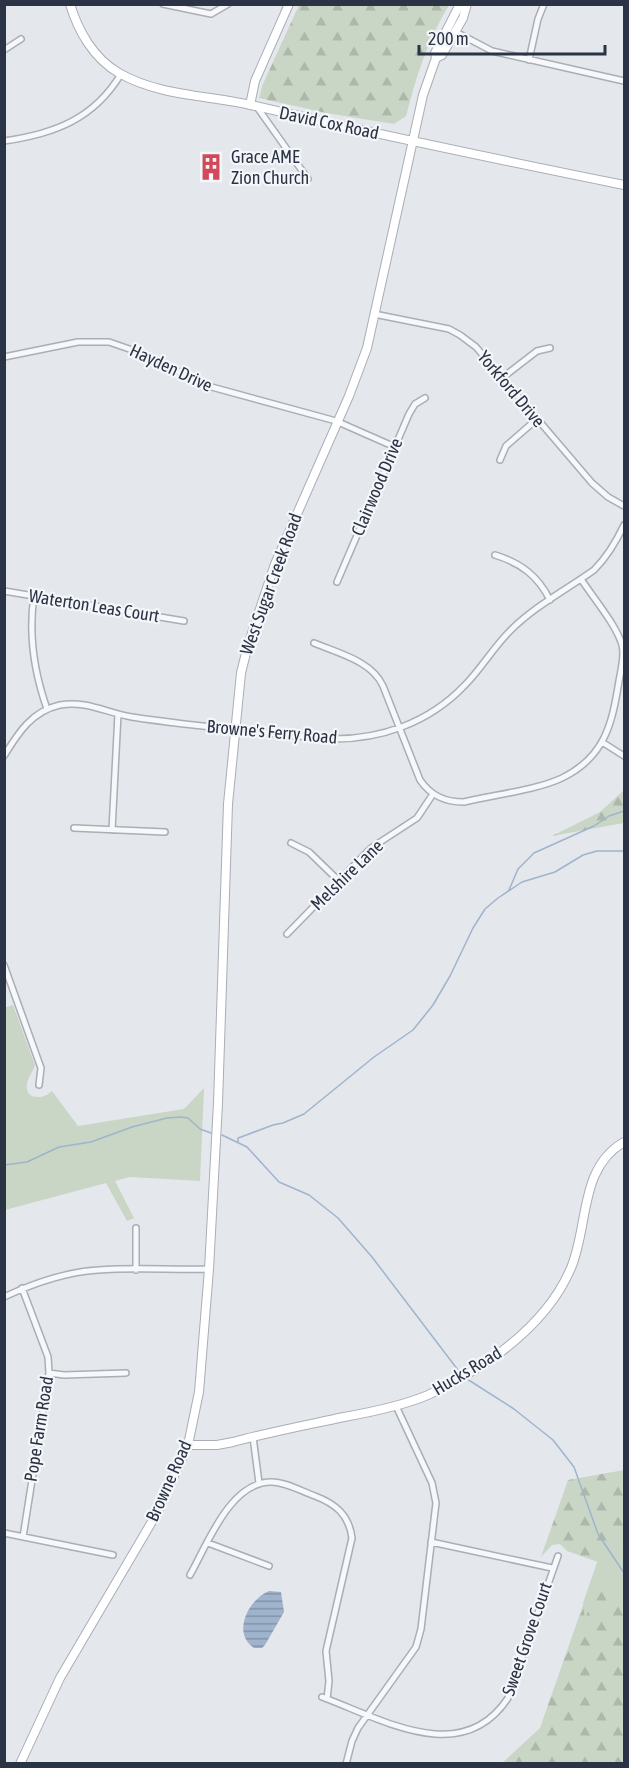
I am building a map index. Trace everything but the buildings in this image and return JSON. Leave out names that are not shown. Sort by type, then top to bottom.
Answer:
[{"type":"main road","name":"David Cox Road","points":[[70,4],[74,19],[88,44],[110,66],[121,74],[158,89],[253,106],[624,185]]},
{"type":"main road","points":[[253,106],[255,81],[289,4]]},
{"type":"main road","name":"West Sugar Creek Road","points":[[217,1131],[228,804],[245,655],[275,564],[362,362],[423,95],[436,58],[435,52],[460,4]]},
{"type":"main road","name":"West Sugar Creek Road","points":[[436,58],[442,55],[463,18],[467,4]]},
{"type":"main road","name":"Browne Road","points":[[20,1764],[60,1678],[157,1513],[188,1445],[199,1392],[217,1131]]},
{"type":"main road","name":"Hucks Road","points":[[188,1445],[217,1445],[396,1406],[426,1395],[468,1374],[521,1336],[559,1292],[576,1255],[594,1177],[607,1156],[624,1142]]},
{"type":"street","points":[[163,4],[211,14],[228,4]]},
{"type":"street","points":[[529,60],[538,19],[544,4]]},
{"type":"street","points":[[454,31],[492,51],[624,80]]},
{"type":"street","points":[[4,50],[21,39]]},
{"type":"street","points":[[4,141],[49,130],[91,111],[121,74]]},
{"type":"street","points":[[253,106],[308,179]]},
{"type":"street","name":"Yorkford Drive","points":[[374,314],[440,327],[460,335],[476,347],[592,483],[608,497],[624,506]]},
{"type":"street","name":"Hayden Drive","points":[[4,357],[78,342],[110,342],[141,353],[208,386],[336,421],[395,447]]},
{"type":"street","points":[[502,378],[537,351],[549,348]]},
{"type":"street","name":"Clairwood Drive","points":[[337,582],[415,404],[425,398]]},
{"type":"street","points":[[500,460],[506,446],[537,419]]},
{"type":"street","name":"Browne's Ferry Road","points":[[4,756],[24,726],[33,718],[59,705],[81,704],[118,714],[235,729],[344,739],[374,736],[400,729],[427,716],[454,696],[509,632],[528,615],[581,579],[607,557],[624,525]]},
{"type":"street","points":[[495,555],[528,571],[539,582],[550,600]]},
{"type":"street","points":[[314,643],[366,666],[376,673],[420,780],[433,794],[446,800],[464,802],[554,781],[580,767],[594,754],[602,742],[614,713],[623,650],[618,634],[581,579]]},
{"type":"street","name":"Waterton Leas Court","points":[[4,591],[184,621]]},
{"type":"street","points":[[34,596],[31,626],[32,651],[47,710]]},
{"type":"street","points":[[112,830],[118,714]]},
{"type":"street","points":[[602,742],[624,756]]},
{"type":"street","name":"Melshire Lane","points":[[287,934],[378,842],[417,818],[433,794]]},
{"type":"street","points":[[74,828],[165,832]]},
{"type":"street","points":[[291,843],[309,852],[339,881]]},
{"type":"street","points":[[4,965],[41,1068],[39,1085]]},
{"type":"street","points":[[136,1228],[136,1270]]},
{"type":"street","points":[[4,1297],[22,1288],[68,1274],[98,1270],[209,1269]]},
{"type":"street","name":"Pope Farm Road","points":[[22,1288],[48,1358],[49,1373],[23,1537]]},
{"type":"street","points":[[49,1373],[64,1375],[126,1373]]},
{"type":"street","points":[[346,1764],[351,1741],[416,1647],[421,1629],[436,1503],[432,1483],[396,1406]]},
{"type":"street","points":[[190,1575],[232,1501],[244,1490],[259,1483],[253,1437]]},
{"type":"street","name":"Sweet Grove Court","points":[[259,1483],[283,1484],[330,1501],[343,1512],[351,1527],[351,1549],[326,1651],[329,1681],[325,1698],[416,1732],[439,1737],[454,1736],[471,1731],[500,1711],[508,1698],[558,1556]]},
{"type":"street","points":[[4,1533],[113,1555]]},
{"type":"street","points":[[431,1542],[552,1568]]},
{"type":"street","points":[[208,1543],[269,1566]]},
{"type":"green space","points":[[299,5],[449,5],[423,59],[406,116],[394,124],[326,113],[259,98],[263,84]]},
{"type":"green space","points":[[624,790],[624,823],[552,836],[600,812]]},
{"type":"green space","points":[[13,1005],[35,1065],[28,1081],[29,1093],[31,1096],[40,1097],[52,1091],[78,1126],[184,1109],[204,1088],[200,1181],[130,1177],[115,1181],[134,1218],[127,1221],[106,1183],[5,1210],[4,1008]]},
{"type":"green space","points":[[624,1470],[624,1763],[501,1764],[540,1728],[598,1562],[567,1551],[560,1544],[552,1545],[541,1557],[568,1480]]},
{"type":"green space","points":[[604,1542],[624,1549],[624,1605],[612,1591],[601,1572],[585,1620],[583,1603]]},
{"type":"water","points":[[269,1591],[281,1592],[284,1612],[265,1645],[262,1648],[254,1648],[247,1642],[244,1634],[245,1617],[255,1601]]},
{"type":"waterway","points":[[509,890],[518,869],[534,853],[594,826],[609,816],[624,811]]},
{"type":"waterway","points":[[238,1142],[238,1138],[304,1114],[374,1057],[413,1030],[433,1005],[485,909],[498,898],[522,882],[555,872],[583,855],[597,851],[624,851]]},
{"type":"waterway","points":[[4,1165],[27,1162],[59,1147],[91,1142],[132,1127],[167,1118],[188,1118],[200,1129],[211,1133]]},
{"type":"waterway","points":[[222,1135],[247,1147],[279,1182],[309,1195],[338,1218],[372,1257],[461,1374]]},
{"type":"waterway","points":[[467,1379],[514,1409],[553,1440],[574,1467],[598,1534],[624,1573]]},
{"type":"place","name":"Grace AME Zion Church","points":[[211,167]]}]
